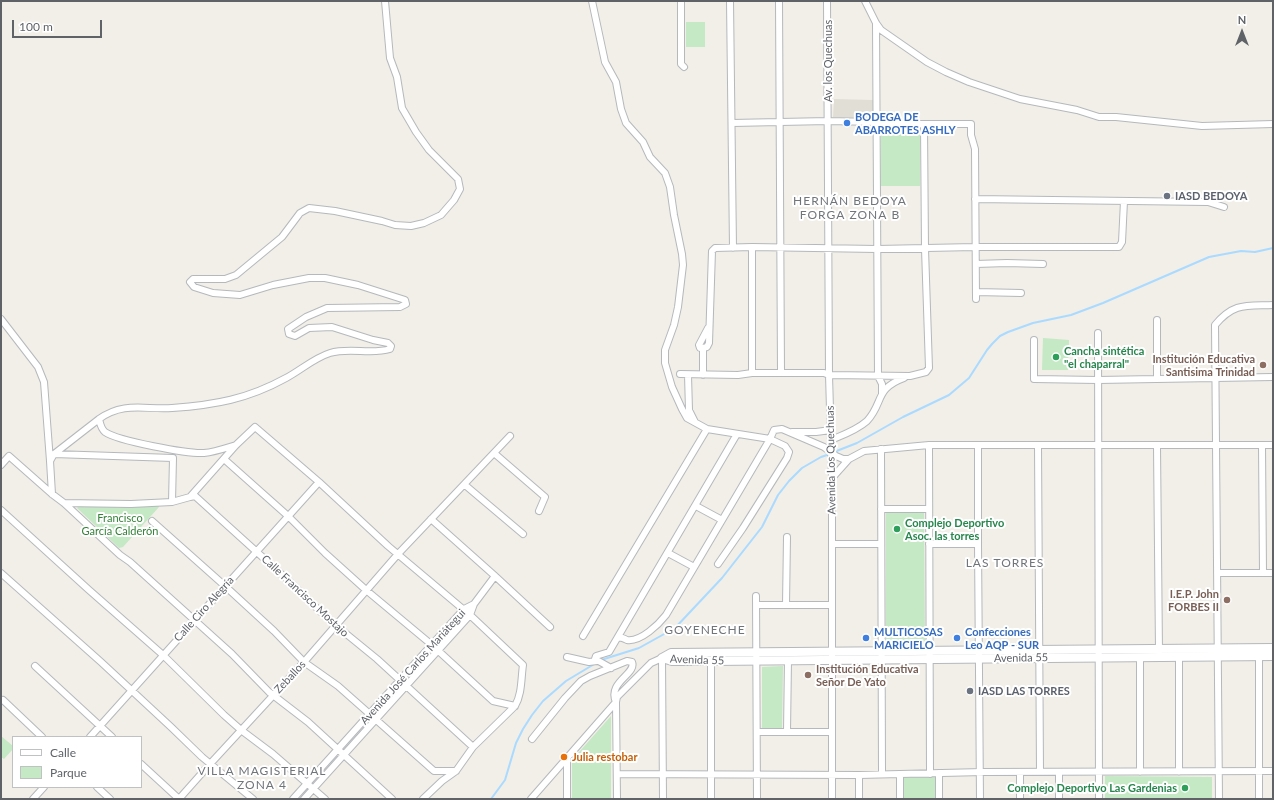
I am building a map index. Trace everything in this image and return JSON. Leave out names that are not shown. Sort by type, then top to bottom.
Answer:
[{"type":"street","points":[[50,461],[54,454],[99,419],[108,413],[123,408],[162,409],[237,399],[259,392],[274,385],[320,357],[333,352],[390,349],[391,346],[388,343],[373,340],[332,327],[309,328],[295,336],[289,334],[288,329],[306,317],[327,308],[400,307],[406,304],[405,300],[358,285],[325,278],[309,278],[273,285],[240,295],[213,293],[194,287],[190,282],[193,279],[225,279],[236,275],[282,237],[300,213],[305,209],[314,208],[335,211],[395,225],[411,226],[424,223],[441,215],[459,194],[460,185],[458,179],[429,150],[416,132],[402,108],[397,77],[390,58],[385,1]]},
{"type":"street","points":[[592,1],[605,62],[616,82],[621,109],[626,123],[642,142],[650,157],[665,173],[670,187],[683,265],[678,307],[674,325],[665,350],[665,363],[672,386],[682,409],[687,418],[707,429],[770,439],[788,449],[789,454],[743,528],[718,564]]},
{"type":"street","points":[[682,1],[681,64],[684,67]]},
{"type":"street","points":[[730,1],[733,248]]},
{"type":"street","points":[[779,1],[781,373]]},
{"type":"street","name":"Av. los Quechuas","points":[[827,1],[828,121]]},
{"type":"street","points":[[865,1],[876,23],[882,30],[927,62],[969,82],[1020,99],[1077,110],[1099,117],[1116,116],[1202,126],[1273,124]]},
{"type":"street","points":[[876,23],[878,376],[882,384],[882,394]]},
{"type":"street","points":[[732,123],[828,121],[924,125],[971,124],[971,136],[974,149],[976,296],[1021,293]]},
{"type":"street","name":"Avenida Los Quechuas","points":[[828,121],[829,375],[832,478],[832,799]]},
{"type":"street","points":[[831,440],[856,428],[868,420],[888,385],[895,381],[926,372],[929,368],[925,249],[924,125]]},
{"type":"street","points":[[974,199],[1208,202],[1224,207]]},
{"type":"street","points":[[703,375],[703,348],[699,347],[710,324],[712,251],[715,248],[925,249],[975,247],[1119,247],[1122,242],[1124,201]]},
{"type":"street","points":[[752,247],[752,373]]},
{"type":"street","points":[[976,264],[1043,264]]},
{"type":"street","points":[[1219,799],[1215,325],[1225,314],[1234,308],[1245,305],[1273,305]]},
{"type":"street","points":[[1,320],[38,367],[44,382],[52,494]]},
{"type":"street","points":[[1156,320],[1157,379]]},
{"type":"street","points":[[1098,333],[1097,446],[1099,799]]},
{"type":"street","points":[[1034,340],[1034,379],[1098,380],[1273,377]]},
{"type":"street","points":[[680,374],[738,375],[752,373],[824,373],[829,375],[910,376]]},
{"type":"street","points":[[688,374],[689,410],[695,422]]},
{"type":"street","points":[[99,419],[102,429],[105,432],[157,447],[193,453],[204,453],[236,444]]},
{"type":"street","points":[[64,503],[131,504],[172,502],[190,496],[236,444],[255,427],[319,482],[398,554],[464,609],[523,666],[518,700],[515,706],[474,747],[456,770],[423,799]]},
{"type":"street","points":[[583,636],[707,429]]},
{"type":"street","points":[[618,636],[628,640],[634,639],[645,634],[658,625],[666,615],[774,430],[782,429],[824,447],[842,459],[849,459]]},
{"type":"street","points":[[789,432],[816,432],[831,430]]},
{"type":"street","points":[[610,668],[595,659],[596,656],[609,652],[737,434]]},
{"type":"street","name":"Zeballos","points":[[179,799],[304,662],[398,554],[510,436]]},
{"type":"street","points":[[929,445],[930,774]]},
{"type":"street","points":[[832,478],[849,459],[864,451],[929,445],[1273,445]]},
{"type":"street","points":[[978,445],[980,799]]},
{"type":"street","points":[[1038,445],[1038,658],[1040,772]]},
{"type":"street","points":[[1262,445],[1263,573]]},
{"type":"street","points":[[1157,446],[1159,657]]},
{"type":"street","points":[[881,449],[882,774]]},
{"type":"street","points":[[494,453],[545,497],[539,511]]},
{"type":"street","points":[[54,454],[173,458],[172,502]]},
{"type":"street","points":[[1,465],[9,456],[64,503],[120,555],[130,562],[232,654],[273,696],[308,722],[392,799]]},
{"type":"street","points":[[224,459],[288,516],[325,553],[366,590],[438,650],[493,701],[515,706]]},
{"type":"street","name":"Calle Ciro Alegría","points":[[91,736],[319,482]]},
{"type":"street","points":[[465,485],[522,534]]},
{"type":"street","name":"Calle Francisco Mostajo","points":[[190,496],[195,496],[336,626],[377,658],[474,747]]},
{"type":"street","points":[[696,506],[722,520]]},
{"type":"street","points":[[881,509],[929,509]]},
{"type":"street","points":[[1,510],[163,655],[242,730],[314,788],[324,799]]},
{"type":"street","points":[[431,519],[550,627]]},
{"type":"street","points":[[152,521],[274,631],[304,662],[338,686],[434,771],[456,770]]},
{"type":"street","points":[[786,605],[787,537]]},
{"type":"street","points":[[832,544],[881,544]]},
{"type":"street","points":[[929,544],[978,544]]},
{"type":"street","points":[[668,553],[694,567]]},
{"type":"street","points":[[1,573],[101,662],[210,764],[252,799]]},
{"type":"street","points":[[1217,573],[1273,573]]},
{"type":"street","points":[[474,604],[495,576]]},
{"type":"street","points":[[756,596],[757,799]]},
{"type":"street","name":"Avenida José Carlos Mariátegui","points":[[293,799],[464,609],[474,604]]},
{"type":"street","name":"Avenida José Carlos Mariátegui","points":[[304,799],[470,615],[474,604]]},
{"type":"street","points":[[757,605],[832,605]]},
{"type":"street","name":"Avenida 55","points":[[662,658],[672,661],[882,660],[979,650],[1159,648],[1273,656]]},
{"type":"street","name":"Avenida 55","points":[[662,658],[671,652],[832,651],[881,651],[979,659],[1159,657],[1273,648]]},
{"type":"street","points":[[1179,656],[1179,772]]},
{"type":"street","points":[[1259,656],[1260,799]]},
{"type":"street","points":[[568,657],[589,662],[598,661]]},
{"type":"street","points":[[1140,657],[1140,772]]},
{"type":"street","points":[[531,799],[616,702],[618,697],[651,663],[662,658],[663,799]]},
{"type":"street","points":[[787,732],[788,660]]},
{"type":"street","points":[[532,739],[565,698],[581,681],[627,661],[632,662],[632,668],[615,689],[614,698],[616,702],[617,799]]},
{"type":"street","points":[[711,661],[711,799]]},
{"type":"street","points":[[35,666],[111,736]]},
{"type":"street","points":[[3,700],[41,736]]},
{"type":"street","points":[[757,732],[832,732]]},
{"type":"street","points":[[567,758],[567,799]]},
{"type":"street","points":[[142,765],[179,799]]},
{"type":"street","points":[[617,774],[859,775],[1020,772],[1273,771]]},
{"type":"street","points":[[1020,772],[1020,799]]},
{"type":"street","points":[[1059,772],[1059,799]]},
{"type":"street","points":[[939,773],[939,799]]},
{"type":"street","points":[[900,774],[900,799]]},
{"type":"street","points":[[859,775],[860,799]]},
{"type":"street","points":[[38,797],[43,788]]},
{"type":"street","points":[[98,788],[110,799]]},
{"type":"shaded area","points":[[834,99],[873,100],[873,118],[833,117]]},
{"type":"green space","points":[[686,22],[705,22],[705,47],[686,47]]},
{"type":"green space","points":[[881,128],[920,128],[920,186],[881,186]]},
{"type":"green space","name":"Cancha sintética \"el chaparral\"","points":[[1043,338],[1069,340],[1068,370],[1042,370]]},
{"type":"green space","name":"Francisco García Calderón","points":[[158,505],[159,507],[123,547],[119,548],[77,508],[131,507]]},
{"type":"green space","points":[[886,513],[924,513],[925,644],[886,645]]},
{"type":"green space","points":[[783,666],[782,729],[762,729],[762,667]]},
{"type":"green space","points":[[611,716],[611,799],[572,799],[572,760]]},
{"type":"green space","points":[[1,736],[12,745],[12,750],[4,759],[1,757]]},
{"type":"green space","points":[[1105,776],[1212,777],[1212,799],[1105,799]]},
{"type":"green space","points":[[903,777],[935,777],[935,799],[903,799]]},
{"type":"waterway","points":[[834,452],[857,443],[903,417],[949,395],[969,378],[992,344],[1000,336],[1008,332],[1033,323],[1071,315],[1103,303],[1209,257],[1241,251],[1255,252],[1273,248]]},
{"type":"waterway","points":[[601,660],[639,648],[675,628],[722,578],[762,527],[778,495],[789,481],[802,468],[821,457],[830,454]]},
{"type":"waterway","points":[[491,799],[505,780],[516,743],[532,715],[543,701],[566,681],[596,663]]},
{"type":"place","name":"BODEGA DE ABARROTES ASHLY","points":[[847,123]]},
{"type":"place","name":"IASD BEDOYA","points":[[1167,196]]},
{"type":"place","name":"Cancha sintética \"el chaparral\"","points":[[1056,357]]},
{"type":"place","name":"Institución Educativa Santisima Trinidad","points":[[1263,365]]},
{"type":"place","name":"Complejo Deportivo Asoc. las torres","points":[[897,529]]},
{"type":"place","name":"I.E.P. John FORBES II","points":[[1227,600]]},
{"type":"place","name":"MULTICOSAS MARICIELO","points":[[866,638]]},
{"type":"place","name":"Confecciones Leo AQP - SUR","points":[[957,638]]},
{"type":"place","name":"Institución Educativa Señor De Yato","points":[[808,675]]},
{"type":"place","name":"IASD LAS TORRES","points":[[970,691]]},
{"type":"place","name":"Julia restobar","points":[[564,757]]},
{"type":"place","name":"Complejo Deportivo Las Gardenias","points":[[1185,788]]},
{"type":"district","name":"HERNÁN BEDOYA FORGA ZONA B","points":[[850,208]]},
{"type":"district","name":"LAS TORRES","points":[[1005,563]]},
{"type":"district","name":"GOYENECHE","points":[[705,630]]},
{"type":"district","name":"VILLA MAGISTERIAL ZONA 4","points":[[262,778]]}]
